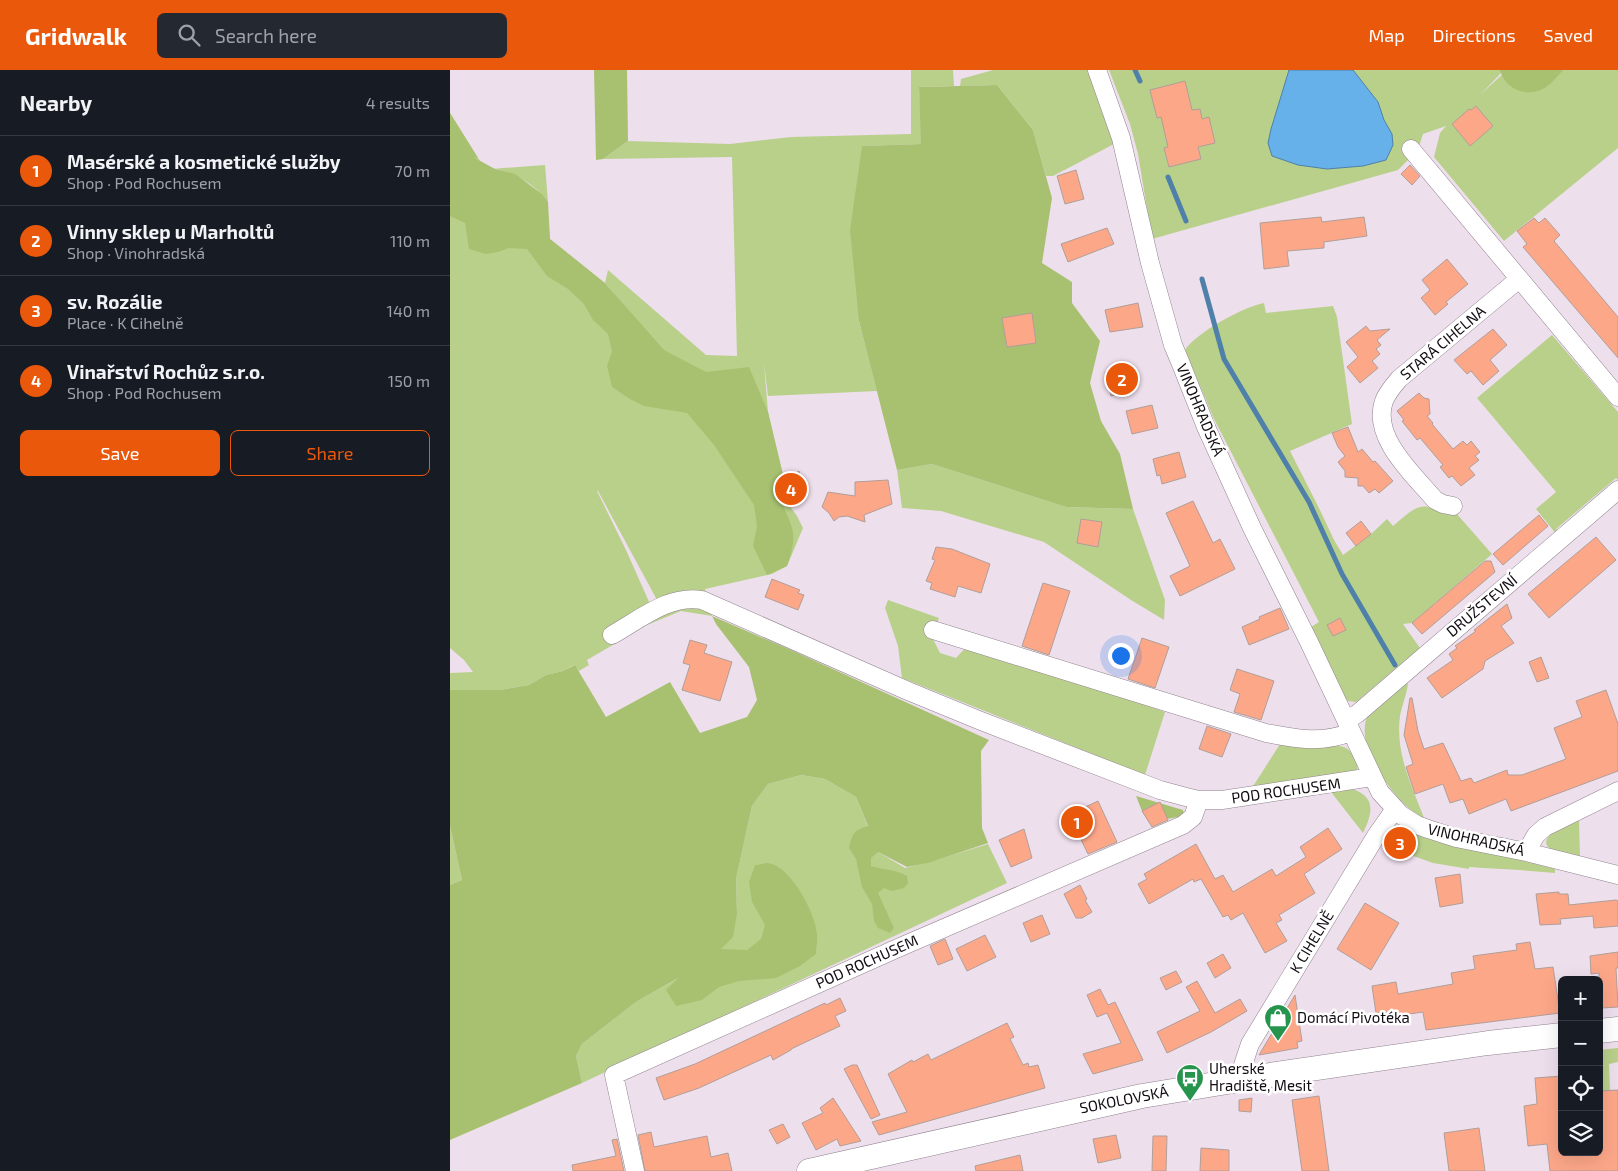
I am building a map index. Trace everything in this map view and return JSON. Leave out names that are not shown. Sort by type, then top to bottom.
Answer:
[{"type":"main road","points":[[1603,1031],[1618,1029]]},
{"type":"main road","name":"SOKOLOVSKÁ","points":[[809,1171],[1119,1100],[1244,1079],[1558,1034]]},
{"type":"street","name":"VINOHRADSKÁ","points":[[1097,70],[1121,138],[1150,263],[1181,364],[1206,427],[1252,528],[1380,792],[1395,809],[1418,826],[1440,834],[1526,852],[1618,875]]},
{"type":"street","points":[[1411,149],[1618,396]]},
{"type":"street","name":"STARÁ CIHELNA","points":[[1453,506],[1435,500],[1392,448],[1386,437],[1381,419],[1384,401],[1390,389],[1399,379],[1519,279]]},
{"type":"street","name":"DRUŽSTEVNÍ","points":[[1349,726],[1357,714],[1618,490]]},
{"type":"street","name":"POD ROCHUSEM","points":[[612,635],[674,601],[691,598],[702,600],[980,722],[1160,790],[1200,800],[1222,800],[1372,777]]},
{"type":"street","points":[[933,630],[1266,733],[1317,740],[1328,739],[1349,726]]},
{"type":"street","points":[[1526,852],[1536,835],[1545,827],[1618,791]]},
{"type":"street","name":"POD ROCHUSEM","points":[[634,1171],[614,1075],[898,948],[1183,825],[1194,817],[1200,800]]},
{"type":"street","name":"K CIHELNĚ","points":[[1244,1079],[1242,1073],[1244,1059],[1250,1044],[1371,844],[1395,809]]},
{"type":"green space","points":[[594,70],[627,70],[628,141],[603,159],[596,160]]},
{"type":"green space","points":[[911,70],[953,70],[954,86],[919,87],[922,144],[862,146],[859,321],[877,391],[768,396],[764,363],[768,412],[784,479],[778,490],[797,516],[803,528],[787,566],[772,574],[705,589],[712,616],[681,611],[647,625],[587,660],[589,665],[579,671],[574,665],[563,671],[546,675],[529,685],[500,690],[450,690],[450,673],[473,672],[464,660],[450,648],[450,113],[480,161],[491,169],[545,165],[548,202],[525,181],[496,169],[549,229],[550,239],[592,273],[630,312],[605,283],[608,270],[706,355],[737,356],[732,157],[603,159],[628,141],[730,144],[791,137],[911,134]],"holes":[[[597,491],[657,600],[650,604]]]},
{"type":"green space","points":[[993,70],[1091,70],[1114,144],[1053,176],[1046,176],[1033,130],[997,85],[960,86],[961,79]]},
{"type":"green space","points":[[1109,70],[1504,70],[1481,94],[1507,70],[1618,70],[1618,148],[1504,241],[1434,157],[1440,133],[1446,126],[1423,134],[1418,150],[1398,170],[1152,239],[1138,154],[1130,124]]},
{"type":"green space","points":[[1500,70],[1563,70],[1548,86],[1539,91],[1525,92],[1507,83]]},
{"type":"green space","points":[[997,85],[1033,130],[1052,198],[1042,263],[1072,282],[1072,303],[1100,341],[1090,383],[1101,421],[1120,454],[1133,509],[1066,507],[932,464],[897,470],[859,321],[850,230],[862,146],[921,144],[919,87]]},
{"type":"green space","points":[[450,113],[478,158],[473,157],[495,169],[515,174],[542,194],[548,202],[550,239],[605,283],[664,350],[706,372],[749,367],[768,412],[784,479],[778,490],[792,526],[793,534],[791,553],[787,566],[767,575],[753,546],[757,526],[754,505],[714,445],[687,413],[644,406],[612,387],[607,366],[612,351],[608,334],[593,320],[584,304],[568,289],[547,276],[527,249],[509,248],[486,254],[469,249],[465,223],[450,216]]},
{"type":"green space","points":[[1264,303],[1266,313],[1333,306],[1337,317],[1352,424],[1290,451],[1343,555],[1387,519],[1393,526],[1409,512],[1423,507],[1456,513],[1492,554],[1412,623],[1403,624],[1420,648],[1356,702],[1348,701],[1342,694],[1311,627],[1319,622],[1214,419],[1185,350],[1199,336],[1221,321],[1255,305]]},
{"type":"green space","points":[[1552,335],[1618,412],[1618,480],[1616,478],[1556,529],[1560,533],[1557,535],[1536,509],[1556,492],[1477,398]]},
{"type":"green space","points":[[932,464],[1066,507],[1133,509],[1165,600],[1164,620],[1044,542],[941,511],[902,508],[897,470]]},
{"type":"green space","points":[[888,600],[939,618],[932,637],[940,653],[956,658],[969,644],[1165,712],[1145,775],[902,678],[898,646],[885,608]]},
{"type":"green space","points":[[712,616],[989,740],[981,751],[982,828],[988,843],[928,863],[907,867],[878,852],[871,858],[871,866],[907,876],[908,883],[904,888],[892,891],[884,888],[878,893],[894,928],[890,933],[878,928],[874,921],[872,904],[862,887],[856,859],[849,848],[854,833],[868,826],[856,797],[825,779],[801,775],[768,784],[752,806],[736,879],[737,913],[733,937],[721,949],[747,950],[761,939],[765,925],[752,902],[749,882],[755,865],[767,863],[776,866],[793,881],[807,903],[816,925],[816,954],[800,966],[776,978],[739,981],[719,987],[702,1000],[676,1006],[666,990],[678,978],[636,1002],[582,1044],[576,1056],[582,1083],[450,1140],[450,885],[462,880],[450,826],[450,690],[500,690],[529,685],[546,675],[563,671],[575,665],[606,717],[670,682],[700,733],[747,717],[757,700],[749,667]]},
{"type":"green space","points":[[1408,683],[1400,716],[1400,743],[1406,770],[1425,820],[1414,813],[1390,788],[1371,757],[1366,741],[1365,726],[1369,713]]},
{"type":"green space","points":[[1280,744],[1324,744],[1346,748],[1355,759],[1357,772],[1252,788]]},
{"type":"green space","points":[[801,775],[825,779],[856,797],[878,852],[905,868],[988,844],[1007,883],[582,1083],[576,1056],[582,1044],[636,1002],[680,977],[737,913],[736,879],[752,806],[768,784]]},
{"type":"green space","points":[[1353,789],[1366,797],[1369,802],[1369,819],[1363,833],[1331,792]]},
{"type":"green space","points":[[1136,796],[1183,810],[1184,816],[1149,822]]},
{"type":"green space","points":[[1579,819],[1580,858],[1550,849],[1547,845],[1547,840],[1551,834]]},
{"type":"green space","points":[[450,826],[462,880],[450,885]]},
{"type":"green space","points":[[1402,833],[1418,834],[1555,869],[1555,873],[1469,867],[1469,869],[1433,863],[1394,849],[1383,851],[1386,847],[1383,843],[1390,836]]},
{"type":"green space","points":[[1618,1048],[1618,1062],[1609,1064],[1610,1091],[1603,1095],[1603,1066],[1603,1050]]},
{"type":"water","points":[[1289,70],[1353,70],[1378,102],[1384,120],[1392,134],[1393,145],[1386,160],[1363,166],[1327,169],[1298,165],[1272,156],[1268,143]]},
{"type":"building","points":[[1185,81],[1192,110],[1200,109],[1202,119],[1209,117],[1215,143],[1198,147],[1201,159],[1169,167],[1164,148],[1168,147],[1161,117],[1157,118],[1150,90]]},
{"type":"building","points":[[1476,106],[1493,126],[1470,146],[1452,124],[1469,109],[1471,110]]},
{"type":"building","points":[[1410,165],[1420,176],[1412,185],[1401,174]]},
{"type":"building","points":[[1076,170],[1084,199],[1065,204],[1057,176]]},
{"type":"building","points":[[1321,217],[1322,222],[1364,217],[1367,236],[1324,242],[1324,248],[1287,251],[1289,266],[1264,269],[1260,223]]},
{"type":"building","points":[[1534,218],[1539,223],[1545,218],[1560,235],[1554,241],[1618,317],[1618,358],[1523,247],[1527,244],[1517,231]]},
{"type":"building","points":[[1107,228],[1114,244],[1068,262],[1061,244]]},
{"type":"building","points":[[1447,259],[1468,284],[1446,302],[1448,304],[1435,315],[1421,298],[1430,290],[1422,280]]},
{"type":"building","points":[[1138,303],[1143,327],[1110,332],[1105,310]]},
{"type":"building","points":[[1032,313],[1036,343],[1007,347],[1002,318]]},
{"type":"building","points":[[1366,326],[1370,331],[1390,329],[1377,340],[1381,345],[1376,349],[1380,354],[1372,361],[1378,368],[1360,383],[1347,367],[1358,357],[1346,342]]},
{"type":"building","points":[[1493,329],[1507,345],[1490,360],[1499,371],[1483,385],[1471,371],[1467,374],[1454,360]]},
{"type":"building","points":[[1130,367],[1133,391],[1111,396],[1105,372]]},
{"type":"building","points":[[1419,393],[1424,398],[1429,399],[1430,414],[1427,416],[1453,449],[1463,441],[1467,445],[1471,441],[1480,452],[1475,456],[1479,460],[1469,468],[1475,475],[1461,486],[1452,476],[1449,478],[1440,467],[1443,465],[1420,438],[1417,440],[1402,421],[1404,420],[1397,411]]},
{"type":"building","points":[[1152,405],[1158,428],[1132,434],[1126,411]]},
{"type":"building","points":[[1348,427],[1358,452],[1362,449],[1393,481],[1379,493],[1375,489],[1369,493],[1363,486],[1358,486],[1358,478],[1345,477],[1345,471],[1338,462],[1345,456],[1338,447],[1332,433]]},
{"type":"building","points":[[1179,452],[1186,477],[1162,484],[1160,475],[1157,476],[1153,459]]},
{"type":"building","points":[[799,471],[801,494],[792,495],[786,500],[777,488]]},
{"type":"building","points":[[888,480],[892,504],[864,515],[865,522],[847,516],[839,517],[834,521],[822,507],[828,492],[855,496],[855,482]]},
{"type":"building","points":[[1193,501],[1213,543],[1220,539],[1235,569],[1180,596],[1170,576],[1190,566],[1166,513]]},
{"type":"building","points":[[1539,515],[1548,526],[1503,565],[1493,554]]},
{"type":"building","points":[[1081,519],[1102,522],[1098,547],[1077,543]]},
{"type":"building","points":[[1361,521],[1371,534],[1356,546],[1346,533]]},
{"type":"building","points":[[1596,537],[1616,560],[1549,618],[1528,594]]},
{"type":"building","points":[[936,547],[952,549],[990,564],[981,593],[958,586],[955,597],[930,589],[932,583],[926,581],[935,560],[932,559]]},
{"type":"building","points":[[1485,561],[1491,561],[1495,572],[1422,634],[1412,623]]},
{"type":"building","points":[[772,579],[800,590],[798,593],[804,595],[798,610],[765,597]]},
{"type":"building","points":[[1043,583],[1070,591],[1049,655],[1022,646]]},
{"type":"building","points":[[1507,604],[1512,618],[1501,626],[1514,643],[1485,661],[1483,669],[1442,698],[1427,678],[1453,660],[1449,654],[1457,648],[1455,646],[1476,631],[1474,630]]},
{"type":"building","points":[[1280,608],[1289,629],[1249,645],[1242,627]]},
{"type":"building","points":[[1340,618],[1346,630],[1333,636],[1327,625]]},
{"type":"building","points":[[1142,638],[1169,647],[1155,688],[1128,679]]},
{"type":"building","points":[[690,640],[707,645],[704,653],[732,662],[720,701],[682,690],[690,665],[683,663]]},
{"type":"building","points":[[1541,657],[1549,678],[1537,682],[1529,662]]},
{"type":"building","points":[[1237,669],[1274,681],[1261,720],[1234,712],[1240,694],[1230,690]]},
{"type":"building","points":[[1606,690],[1618,724],[1618,771],[1511,811],[1506,799],[1469,814],[1463,799],[1450,803],[1443,784],[1415,794],[1406,767],[1413,764],[1404,735],[1410,698],[1412,698],[1418,731],[1424,749],[1443,743],[1461,781],[1471,778],[1474,783],[1507,770],[1508,775],[1522,775],[1566,759],[1554,728],[1582,717],[1576,701]]},
{"type":"building","points":[[1207,726],[1231,734],[1222,757],[1199,749]]},
{"type":"building","points":[[1098,801],[1117,842],[1088,854],[1076,829],[1073,831],[1066,816]]},
{"type":"building","points":[[1160,802],[1168,820],[1152,827],[1142,811]]},
{"type":"building","points":[[1328,828],[1342,849],[1304,874],[1315,893],[1279,915],[1282,920],[1276,923],[1287,941],[1265,953],[1243,913],[1231,920],[1228,915],[1223,917],[1201,879],[1194,882],[1193,879],[1149,904],[1138,884],[1147,879],[1144,874],[1196,844],[1215,879],[1223,875],[1233,892],[1272,869],[1276,876],[1306,857],[1300,847]]},
{"type":"building","points":[[1024,829],[1032,858],[1011,867],[999,840]]},
{"type":"building","points":[[1460,874],[1463,903],[1440,907],[1435,878]]},
{"type":"building","points":[[1080,885],[1087,899],[1085,900],[1092,912],[1082,918],[1076,918],[1064,894]]},
{"type":"building","points":[[1559,892],[1559,894],[1568,894],[1569,905],[1618,901],[1618,926],[1594,928],[1593,916],[1560,919],[1561,924],[1540,925],[1536,894]]},
{"type":"building","points":[[1365,903],[1399,923],[1371,970],[1337,949]]},
{"type":"building","points":[[1042,915],[1050,934],[1031,942],[1023,923]]},
{"type":"building","points":[[985,935],[996,957],[967,971],[956,949]]},
{"type":"building","points":[[945,939],[953,959],[938,965],[930,946]]},
{"type":"building","points":[[1530,942],[1535,969],[1553,967],[1558,1013],[1426,1030],[1423,1012],[1389,1017],[1388,1012],[1376,1013],[1372,986],[1396,982],[1398,994],[1453,984],[1451,973],[1475,969],[1473,956],[1517,950],[1516,944]]},
{"type":"building","points":[[1618,952],[1618,968],[1616,968],[1618,1007],[1603,1008],[1603,976],[1599,976],[1599,973],[1591,974],[1590,956]]},
{"type":"building","points":[[1223,954],[1231,968],[1215,978],[1207,963]]},
{"type":"building","points":[[1176,971],[1182,982],[1166,990],[1160,978]]},
{"type":"building","points":[[1197,981],[1215,1013],[1240,999],[1247,1011],[1211,1032],[1167,1053],[1157,1032],[1200,1011],[1186,987]]},
{"type":"building","points":[[1100,989],[1108,1005],[1115,1002],[1143,1060],[1093,1074],[1083,1054],[1121,1043],[1107,1013],[1097,1017],[1087,995]]},
{"type":"building","points":[[1295,995],[1302,1041],[1297,1042],[1298,1048],[1259,1055]]},
{"type":"building","points":[[840,998],[846,1011],[835,1016],[840,1026],[791,1049],[773,1060],[771,1055],[699,1088],[664,1100],[656,1078],[695,1064],[825,1003],[826,1005]]},
{"type":"building","points":[[1007,1023],[1014,1037],[1010,1039],[1023,1065],[1028,1063],[1029,1067],[1038,1065],[1045,1088],[879,1135],[872,1122],[907,1112],[888,1074],[912,1060],[913,1062],[928,1054],[931,1060]]},
{"type":"building","points":[[857,1065],[880,1115],[871,1119],[844,1069]]},
{"type":"building","points":[[1558,1076],[1558,1156],[1603,1156],[1603,1091],[1618,1090],[1618,1171],[1550,1171],[1547,1144],[1528,1146],[1524,1106],[1537,1104],[1535,1078]]},
{"type":"building","points":[[1319,1096],[1329,1171],[1302,1171],[1292,1100]]},
{"type":"building","points":[[833,1098],[861,1141],[840,1146],[837,1139],[816,1150],[802,1123],[823,1113],[820,1108]]},
{"type":"building","points":[[1252,1098],[1251,1112],[1239,1111],[1239,1100]]},
{"type":"building","points":[[783,1124],[790,1137],[777,1144],[769,1130]]},
{"type":"building","points":[[1479,1128],[1485,1171],[1449,1171],[1444,1133]]},
{"type":"building","points":[[651,1132],[654,1147],[707,1136],[711,1157],[728,1153],[732,1171],[645,1171],[638,1135]]},
{"type":"building","points":[[1116,1135],[1121,1158],[1098,1163],[1093,1139]]},
{"type":"building","points":[[1153,1136],[1167,1136],[1166,1171],[1152,1171]]},
{"type":"building","points":[[617,1139],[624,1171],[573,1171],[572,1165],[616,1156],[612,1140]]},
{"type":"building","points":[[1201,1148],[1229,1150],[1229,1171],[1200,1171]]},
{"type":"building","points":[[1020,1155],[1023,1171],[976,1171],[975,1166]]},
{"type":"waterway","points":[[1135,70],[1140,81]]},
{"type":"waterway","points":[[1168,177],[1186,221]]},
{"type":"waterway","points":[[1202,279],[1224,359],[1309,502],[1342,574],[1395,665]]},
{"type":"place","name":"Vinny sklep u Marholtů","points":[[1122,379]]},
{"type":"place","name":"Vinařství Rochůz s.r.o.","points":[[791,489]]},
{"type":"place","name":"Masérské a kosmetické služby","points":[[1077,822]]},
{"type":"place","name":"sv. Rozálie","points":[[1400,843]]},
{"type":"place","name":"Domácí Pivotéka","points":[[1278,1042]]},
{"type":"place","name":"Uherské Hradiště, Mesit","points":[[1190,1102]]}]
